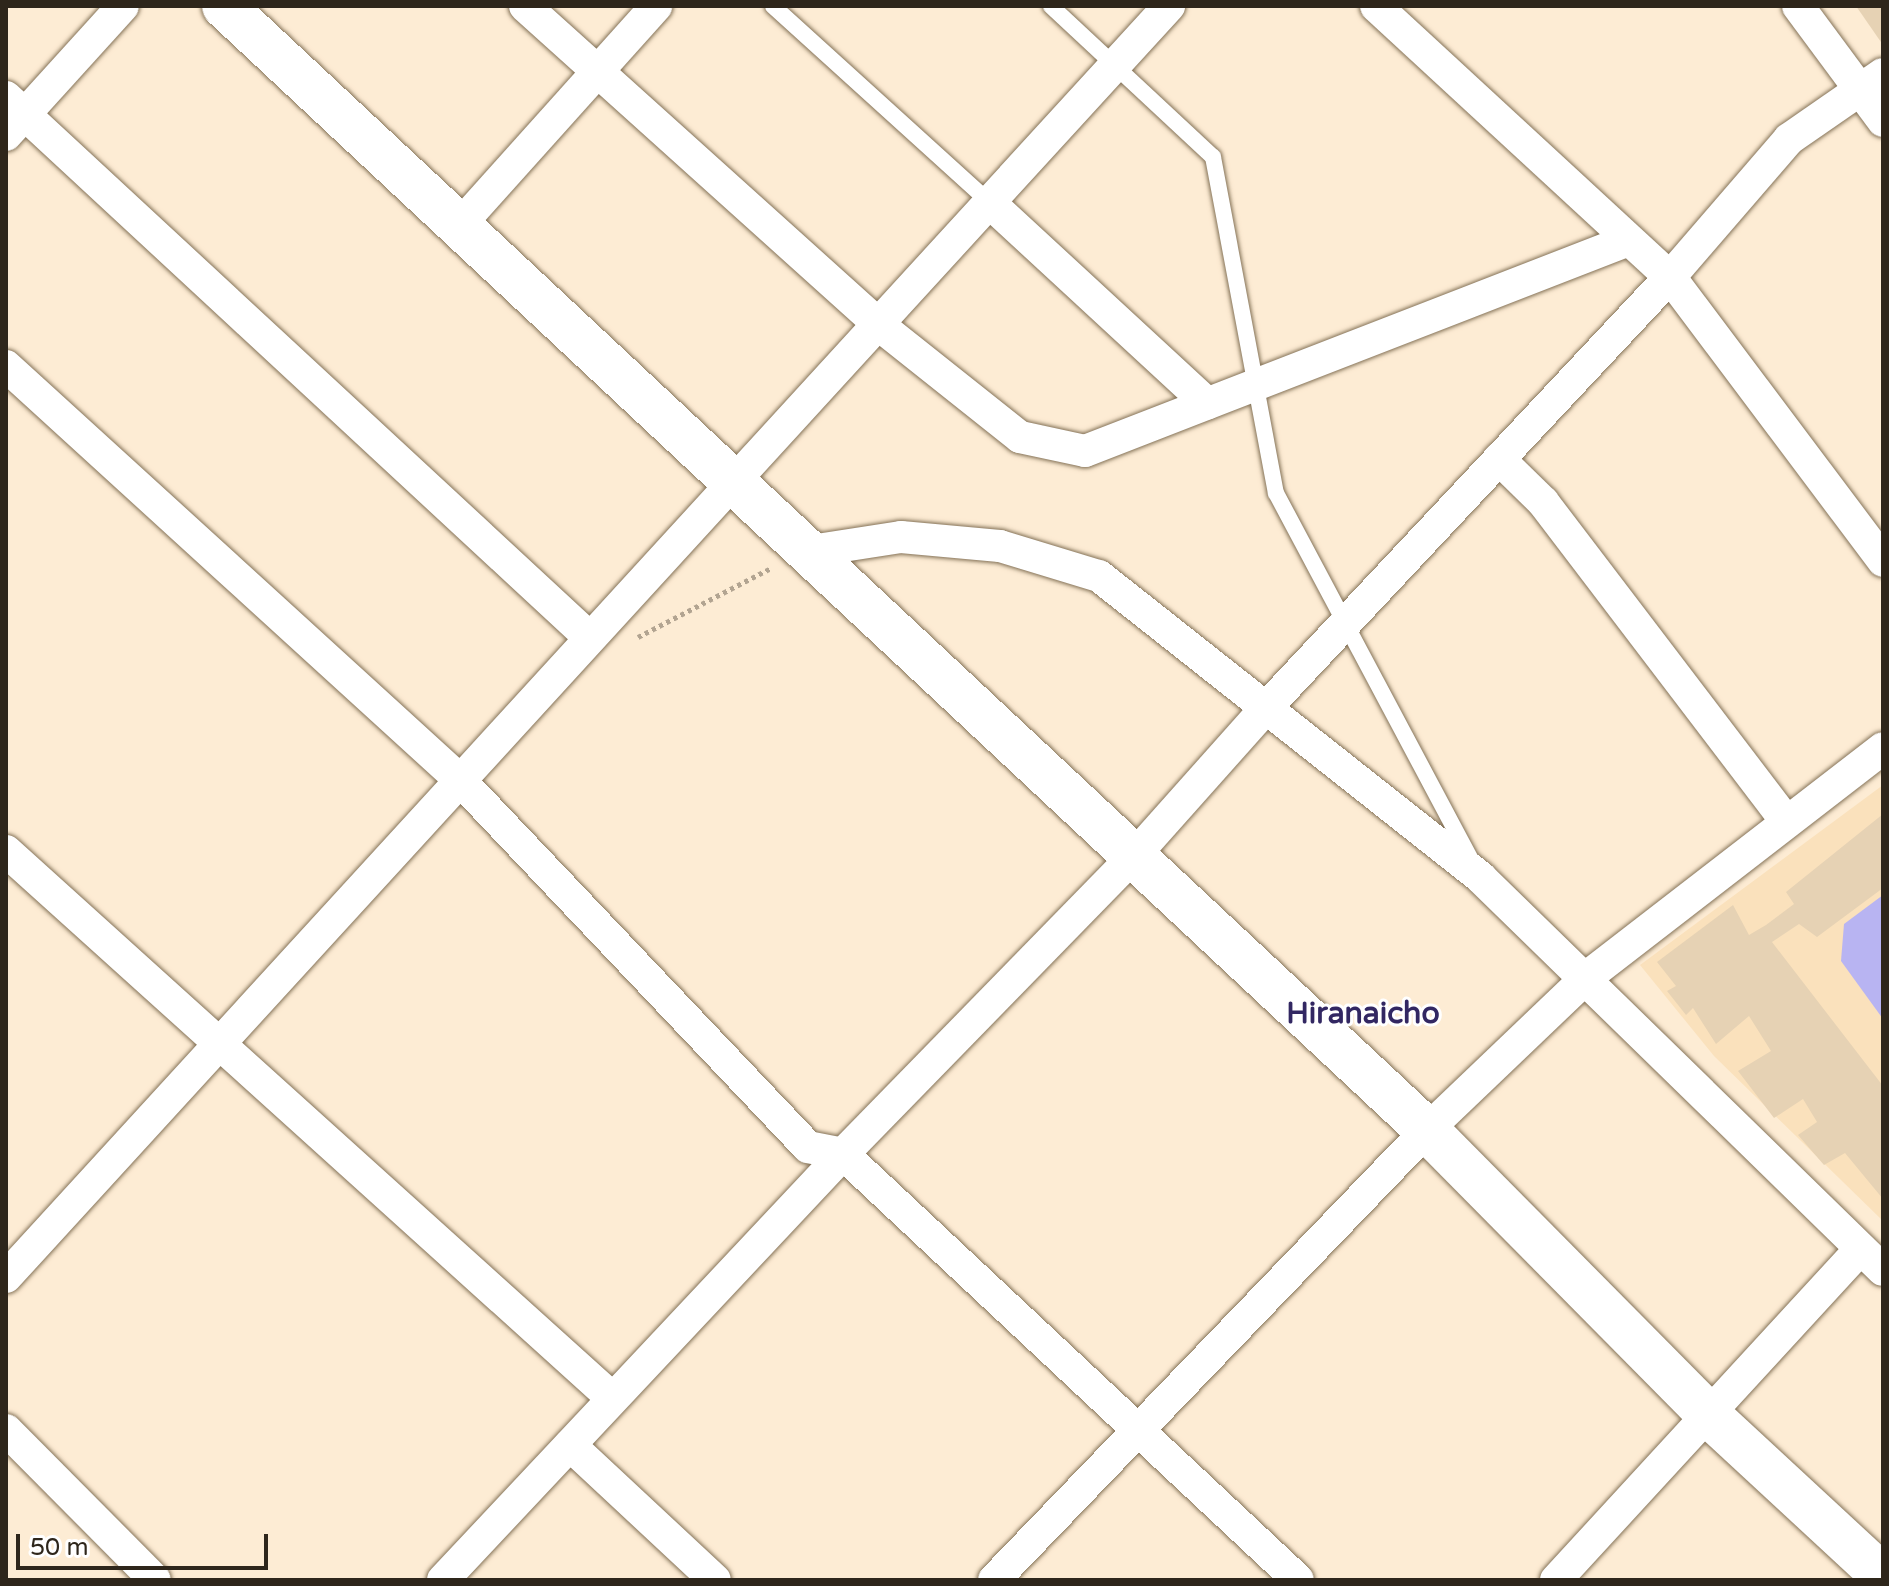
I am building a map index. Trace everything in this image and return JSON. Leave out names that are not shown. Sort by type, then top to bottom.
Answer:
[{"type":"street","points":[[123,6],[12,116],[589,637]]},
{"type":"street","points":[[224,6],[731,485],[1135,855],[1427,1130],[1711,1417],[1883,1576]]},
{"type":"street","points":[[525,6],[879,325],[1020,437],[1085,451],[1629,240]]},
{"type":"street","points":[[458,227],[596,68],[656,6]]},
{"type":"street","points":[[6,1277],[1169,6]]},
{"type":"street","points":[[1376,6],[1670,277],[1883,561]]},
{"type":"street","points":[[1798,6],[1872,82],[1883,121]]},
{"type":"street","points":[[443,1580],[843,1154],[1135,855],[1264,710],[1670,277],[1789,139],[1872,82]]},
{"type":"street","points":[[989,202],[1207,403]]},
{"type":"street","points":[[6,366],[459,779],[808,1147],[843,1154],[1298,1580]]},
{"type":"street","points":[[1499,459],[1543,502],[1787,822]]},
{"type":"street","points":[[804,552],[901,537],[1000,546],[1099,576],[1264,710],[1481,878],[1587,977],[1872,1259],[1711,1417],[1556,1580]]},
{"type":"street","points":[[994,1580],[1427,1130],[1587,977],[1883,748]]},
{"type":"street","points":[[6,851],[612,1398]]},
{"type":"street","points":[[6,1430],[155,1580]]},
{"type":"street","points":[[570,1445],[715,1580]]},
{"type":"lane","points":[[773,6],[989,202]]},
{"type":"lane","points":[[1051,6],[1213,157],[1276,493],[1347,621],[1481,878]]},
{"type":"path","points":[[589,637],[610,644],[650,633],[804,552]]},
{"type":"shaded area","points":[[1883,785],[1883,1221],[1714,1056],[1640,965]]},
{"type":"shaded area","points":[[1883,895],[1883,1019],[1841,961],[1844,924]]},
{"type":"building","points":[[1856,6],[1883,6],[1883,45]]},
{"type":"building","points":[[1883,814],[1883,888],[1817,937],[1799,924],[1772,942],[1883,1086],[1883,1199],[1845,1153],[1824,1165],[1798,1135],[1817,1122],[1803,1099],[1774,1118],[1738,1071],[1771,1051],[1749,1016],[1716,1044],[1693,1008],[1686,1015],[1667,991],[1676,986],[1657,962],[1733,905],[1749,935],[1766,925],[1794,904],[1786,892]]},
{"type":"district","name":"Hiranaicho","points":[[1363,1014]]}]
